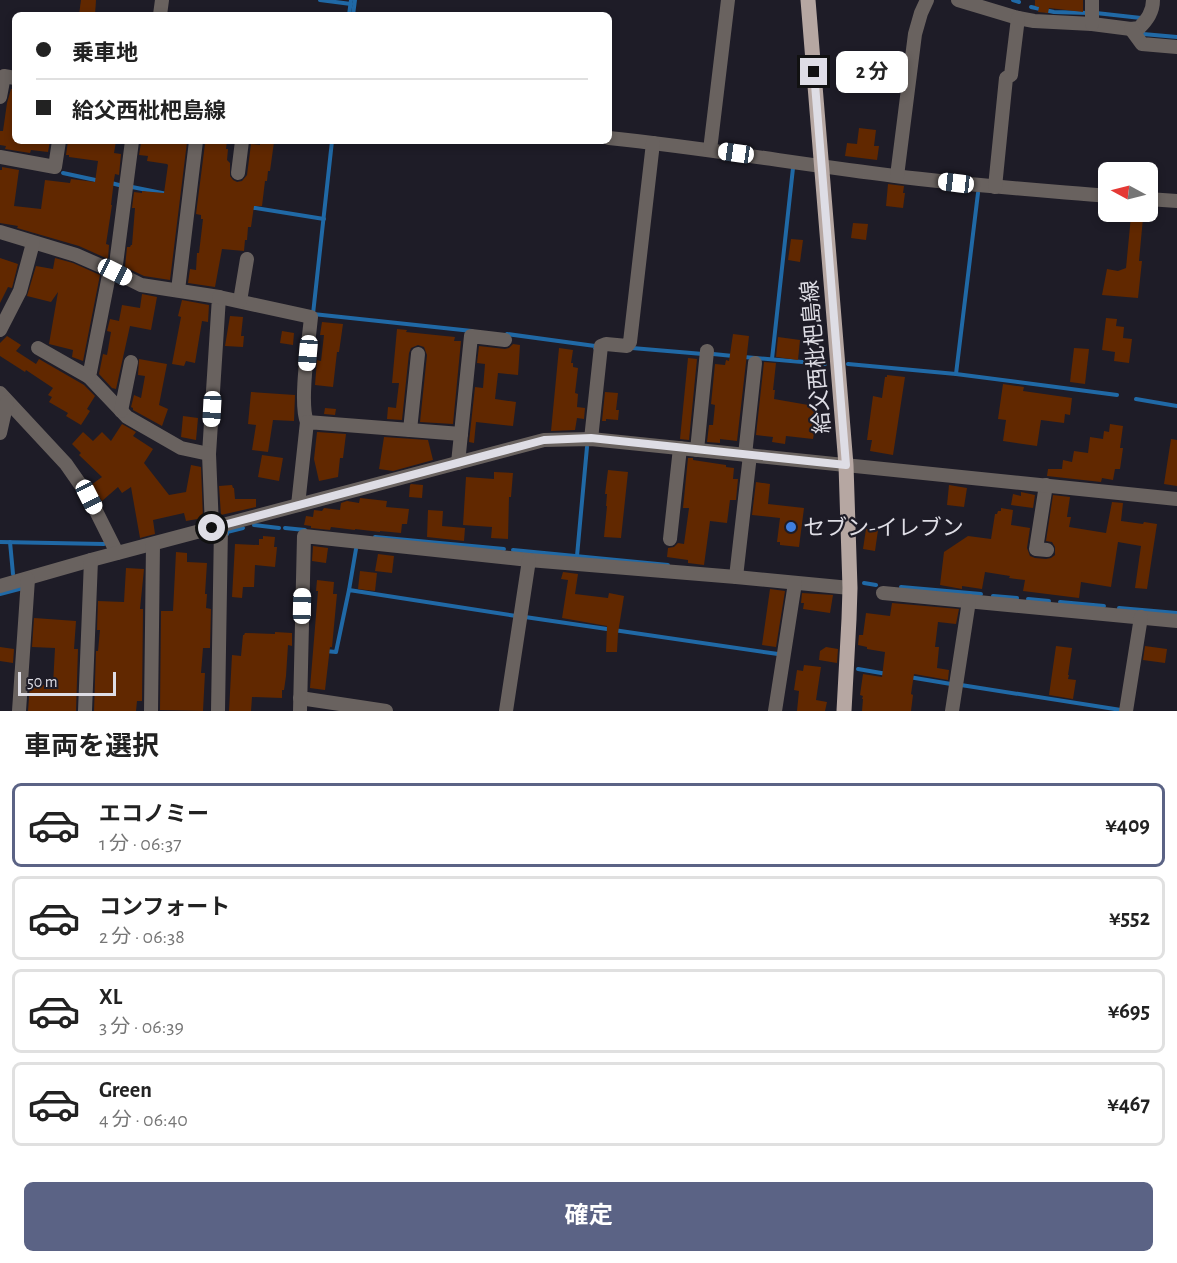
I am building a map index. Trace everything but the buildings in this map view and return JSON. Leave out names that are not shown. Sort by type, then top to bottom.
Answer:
[{"type":"main road","name":"給父西枇杷島線","points":[[808,0],[846,465],[850,588],[844,711]]},
{"type":"street","points":[[710,150],[728,0]]},
{"type":"street","points":[[897,176],[915,34],[927,0]]},
{"type":"street","points":[[958,0],[1034,21],[1131,29],[1139,28],[1148,19],[1153,0]]},
{"type":"street","points":[[1092,0],[1092,24]]},
{"type":"street","points":[[995,187],[1006,78],[1011,75],[1018,18]]},
{"type":"street","points":[[1131,29],[1142,44],[1177,47]]},
{"type":"street","points":[[0,97],[3,76],[12,78]]},
{"type":"street","points":[[612,138],[897,176],[1098,195]]},
{"type":"street","points":[[591,438],[601,346],[606,344],[627,346],[630,342],[653,143]]},
{"type":"street","points":[[0,156],[55,167],[58,144]]},
{"type":"street","points":[[89,377],[113,271],[132,144]]},
{"type":"street","points":[[178,290],[196,144]]},
{"type":"street","points":[[238,173],[242,144]]},
{"type":"street","points":[[1158,200],[1177,201]]},
{"type":"street","points":[[0,232],[76,255],[141,285],[219,297],[311,317],[305,389],[307,422],[298,505]]},
{"type":"street","points":[[0,330],[20,291],[33,243]]},
{"type":"street","points":[[240,302],[247,259]]},
{"type":"street","points":[[218,711],[217,527],[209,454],[219,297]]},
{"type":"street","points":[[458,463],[471,336],[505,340]]},
{"type":"street","points":[[38,348],[89,377],[127,417],[181,448],[209,454]]},
{"type":"street","points":[[698,450],[707,351]]},
{"type":"street","points":[[410,430],[418,354]]},
{"type":"street","points":[[121,411],[131,362]]},
{"type":"street","points":[[736,577],[755,363]]},
{"type":"street","points":[[0,433],[4,397]]},
{"type":"street","points":[[4,397],[66,464],[89,497],[117,553]]},
{"type":"street","points":[[307,422],[461,434]]},
{"type":"street","points":[[0,586],[544,440],[591,438],[1177,498]]},
{"type":"street","points":[[670,538],[680,448]]},
{"type":"street","points":[[1046,485],[1036,549],[1047,550]]},
{"type":"street","points":[[386,711],[300,704],[304,536],[529,560],[850,588]]},
{"type":"street","points":[[151,711],[153,544]]},
{"type":"street","points":[[85,711],[91,560]]},
{"type":"street","points":[[506,711],[529,560]]},
{"type":"street","points":[[19,711],[28,579]]},
{"type":"street","points":[[775,711],[795,583]]},
{"type":"street","points":[[883,593],[1177,621]]},
{"type":"street","points":[[952,711],[969,601]]},
{"type":"street","points":[[1126,711],[1141,617]]},
{"type":"waterway","points":[[320,0],[351,4]]},
{"type":"waterway","points":[[349,12],[351,0]]},
{"type":"waterway","points":[[353,12],[355,0]]},
{"type":"waterway","points":[[1013,0],[1019,2]]},
{"type":"waterway","points":[[1031,7],[1054,12],[1089,13]]},
{"type":"waterway","points":[[1096,13],[1141,18]]},
{"type":"waterway","points":[[1143,29],[1143,34],[1177,37]]},
{"type":"waterway","points":[[332,144],[313,314],[472,331]]},
{"type":"waterway","points":[[772,359],[793,168]]},
{"type":"waterway","points":[[63,173],[100,181]]},
{"type":"waterway","points":[[111,183],[119,185]]},
{"type":"waterway","points":[[132,187],[167,194]]},
{"type":"waterway","points":[[956,374],[978,193]]},
{"type":"waterway","points":[[249,207],[324,219]]},
{"type":"waterway","points":[[507,334],[595,346],[595,348]]},
{"type":"waterway","points":[[632,348],[703,354]]},
{"type":"waterway","points":[[713,354],[733,356]]},
{"type":"waterway","points":[[744,357],[825,364]]},
{"type":"waterway","points":[[848,364],[956,374],[1117,395]]},
{"type":"waterway","points":[[1136,399],[1177,406]]},
{"type":"waterway","points":[[577,556],[587,447]]},
{"type":"waterway","points":[[254,525],[279,528]]},
{"type":"waterway","points":[[227,534],[227,532],[243,528]]},
{"type":"waterway","points":[[285,528],[305,530]]},
{"type":"waterway","points":[[375,537],[504,549]]},
{"type":"waterway","points":[[0,542],[104,544]]},
{"type":"waterway","points":[[10,542],[13,574]]},
{"type":"waterway","points":[[349,590],[356,549]]},
{"type":"waterway","points":[[513,550],[668,565]]},
{"type":"waterway","points":[[864,583],[876,585]]},
{"type":"waterway","points":[[901,587],[981,594]]},
{"type":"waterway","points":[[0,594],[23,588]]},
{"type":"waterway","points":[[325,651],[336,652],[349,590],[516,616]]},
{"type":"waterway","points":[[993,596],[1017,598]]},
{"type":"waterway","points":[[1028,599],[1049,601]]},
{"type":"waterway","points":[[1060,602],[1104,606]]},
{"type":"waterway","points":[[1119,608],[1177,613]]},
{"type":"waterway","points":[[525,617],[778,654]]},
{"type":"waterway","points":[[858,669],[887,674]]},
{"type":"waterway","points":[[909,677],[951,684]]},
{"type":"waterway","points":[[961,685],[1121,710]]},
{"type":"place","name":"セブン-イレブン","points":[[791,527]]},
{"type":"route","points":[[212,528],[544,440],[591,438],[846,465],[814,72]]}]
